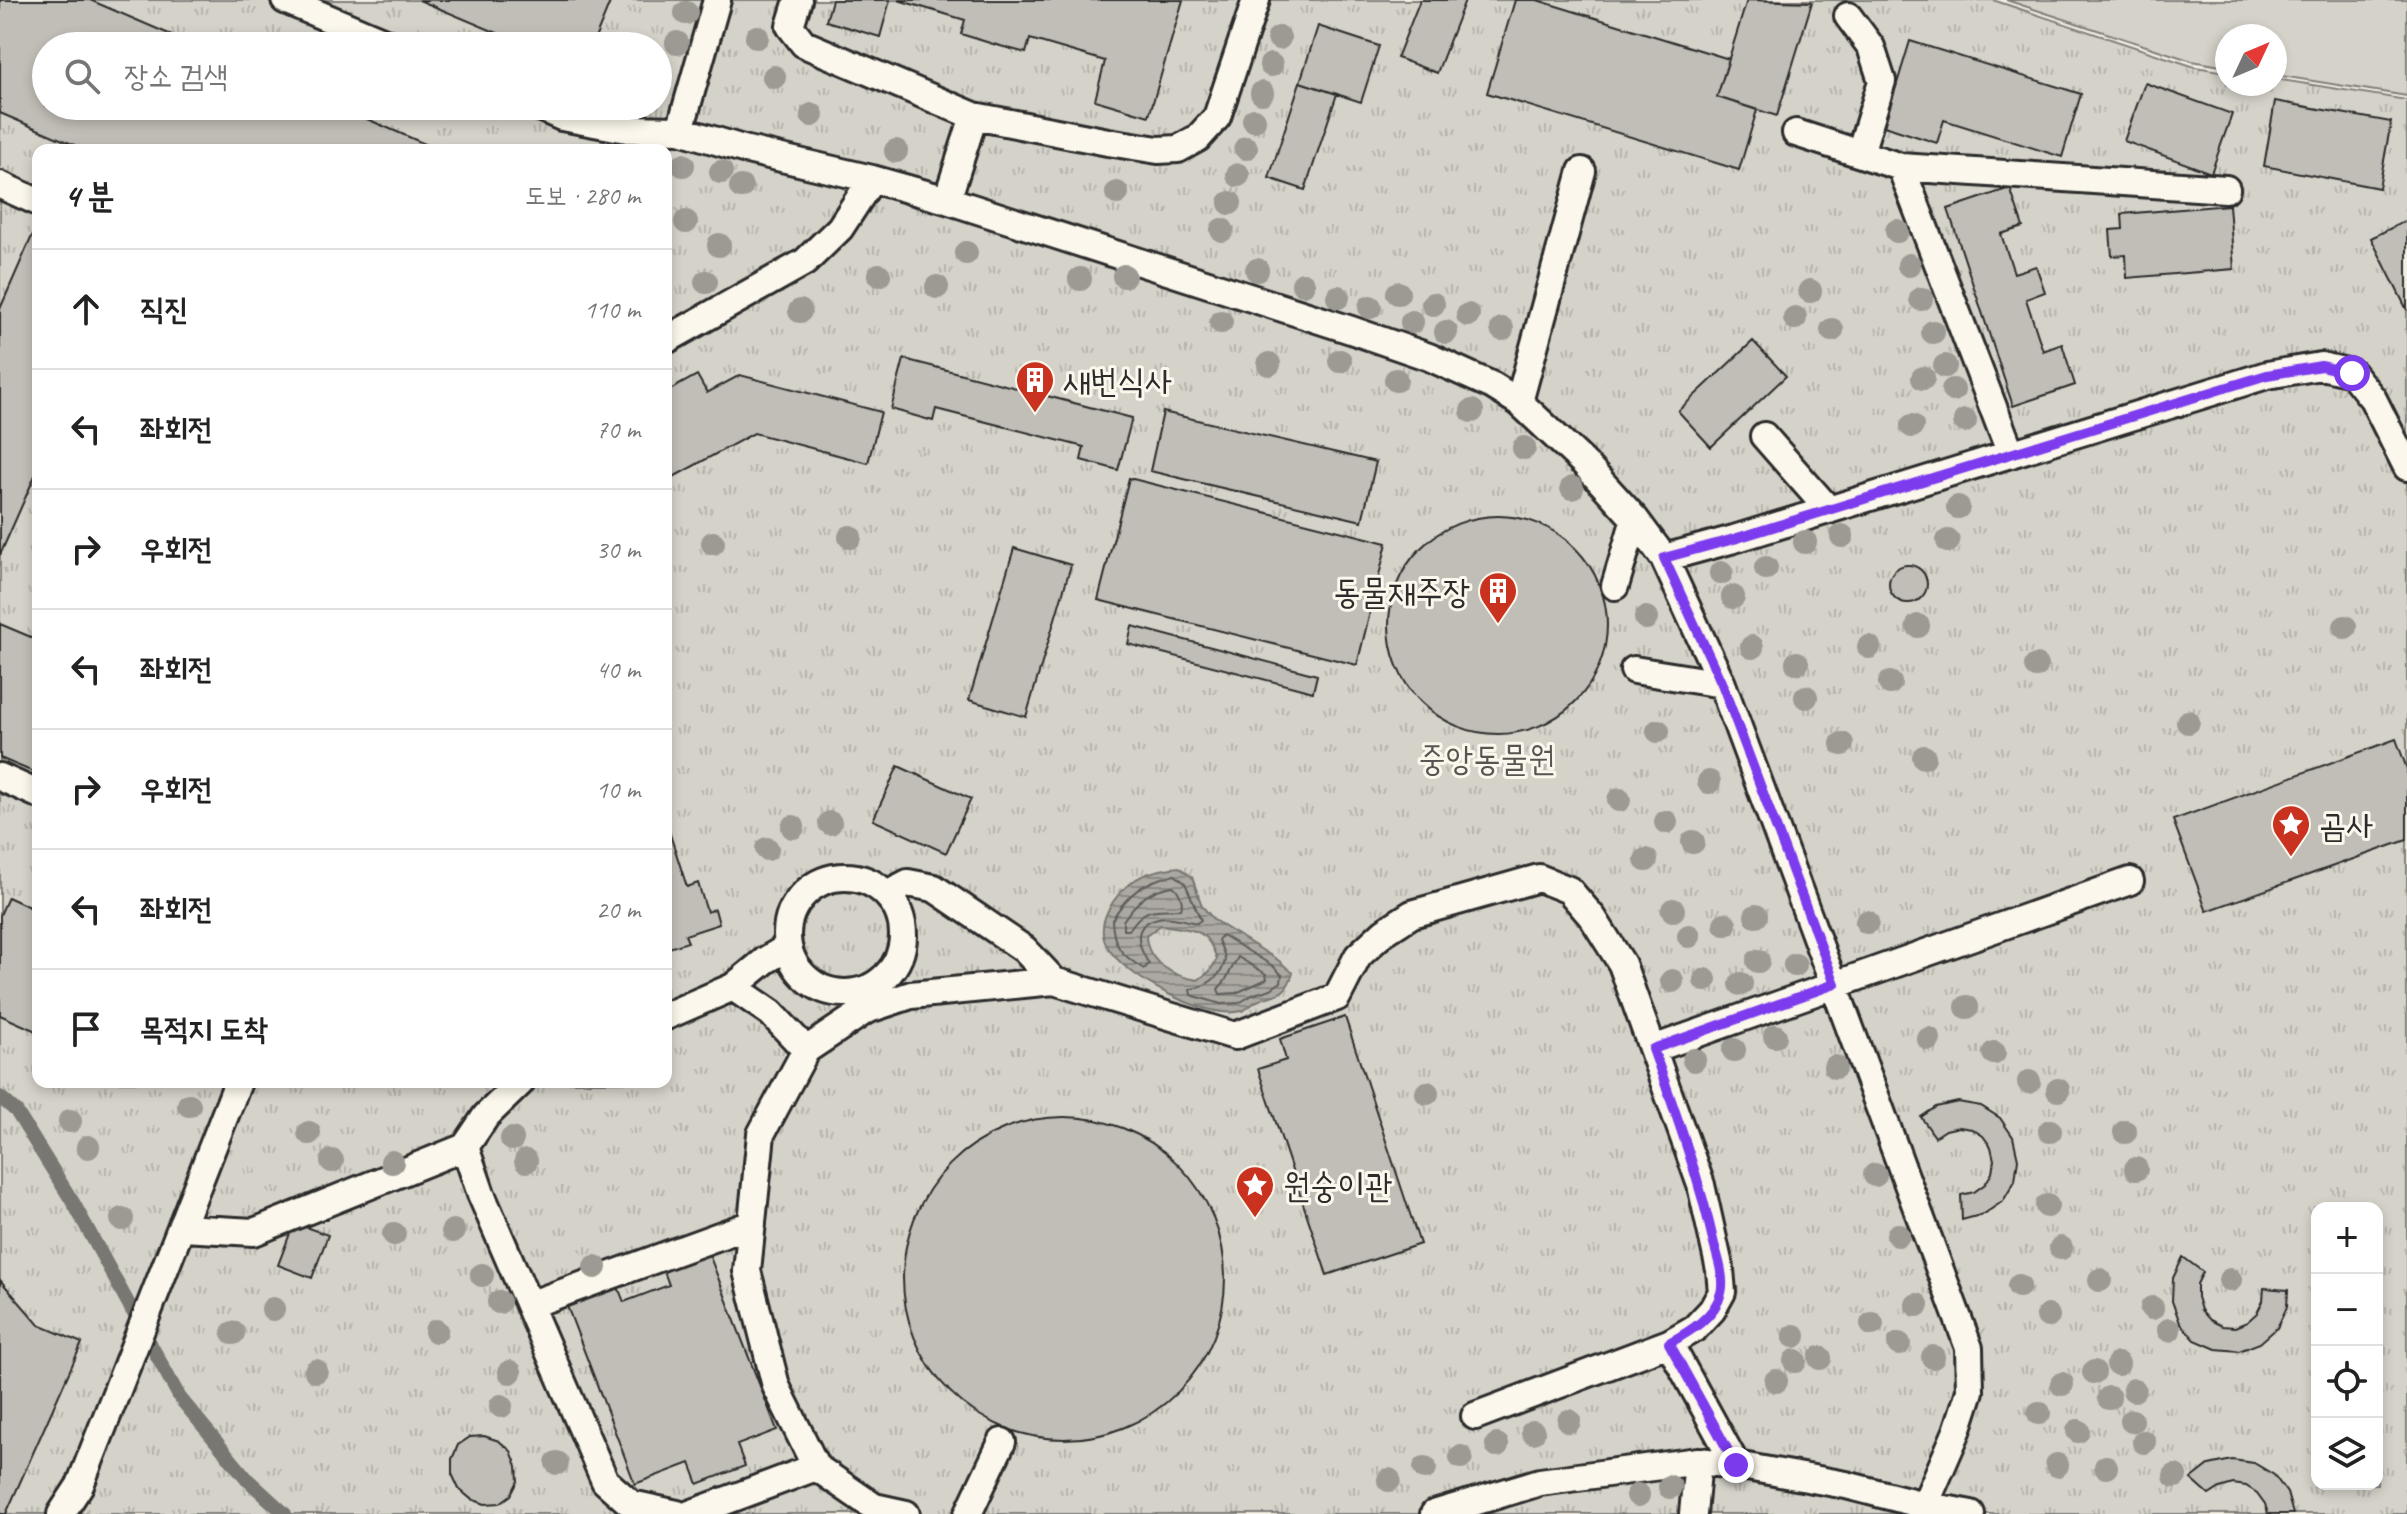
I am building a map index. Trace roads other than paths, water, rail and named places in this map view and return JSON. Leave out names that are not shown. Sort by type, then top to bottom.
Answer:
[{"type":"lane","points":[[285,0],[361,32]]},
{"type":"lane","points":[[680,130],[717,0]]},
{"type":"lane","points":[[798,0],[790,26],[804,44],[974,116],[1158,150],[1178,149],[1198,138],[1217,117],[1256,0]]},
{"type":"lane","points":[[1848,16],[1871,47],[1882,81],[1860,153]]},
{"type":"lane","points":[[947,200],[974,116]]},
{"type":"lane","points":[[578,120],[627,129],[680,130],[743,149],[872,179],[947,200],[1377,339],[1429,357],[1493,386],[1519,402],[1583,462],[1635,519],[1664,558],[1722,684],[1969,1348],[1970,1391],[1957,1431],[1922,1510]]},
{"type":"lane","points":[[1796,133],[1901,167],[2226,189]]},
{"type":"lane","points":[[1901,167],[2011,454]]},
{"type":"lane","points":[[1519,402],[1582,171]]},
{"type":"lane","points":[[672,337],[805,262],[840,228],[872,179]]},
{"type":"lane","points":[[0,185],[32,199]]},
{"type":"lane","points":[[1664,558],[2267,375],[2321,366],[2352,373],[2373,399],[2407,467]]},
{"type":"lane","points":[[1764,436],[1829,510]]},
{"type":"lane","points":[[1615,586],[1635,519]]},
{"type":"lane","points":[[1634,670],[1722,684]]},
{"type":"lane","points":[[0,777],[32,791]]},
{"type":"lane","points":[[906,1514],[874,1507],[816,1467],[776,1386],[747,1271],[761,1134],[806,1050],[862,1001],[892,970],[901,951],[901,921],[887,894],[870,883],[850,877],[831,878],[812,886],[797,901],[788,919],[791,959],[803,976],[819,988],[862,1001],[1054,981],[1235,1036],[1337,997],[1358,956],[1384,932],[1412,914],[1539,878],[1569,890],[1593,918],[1622,964],[1701,1185],[1722,1292],[1712,1310],[1695,1328],[1669,1343],[1475,1416]]},
{"type":"lane","points":[[1653,1049],[2130,881]]},
{"type":"lane","points":[[887,894],[908,883],[934,888],[1024,949],[1054,981]]},
{"type":"lane","points":[[672,1013],[733,987],[766,960],[788,947]]},
{"type":"lane","points":[[733,987],[771,1013],[806,1050]]},
{"type":"lane","points":[[61,1514],[80,1485],[236,1088]]},
{"type":"lane","points":[[182,1228],[254,1232],[465,1147],[486,1116],[515,1088]]},
{"type":"lane","points":[[465,1147],[481,1194],[605,1481],[631,1504],[677,1514]]},
{"type":"lane","points":[[529,1305],[752,1224]]},
{"type":"lane","points":[[1669,1343],[1736,1465]]},
{"type":"lane","points":[[968,1514],[1002,1442]]},
{"type":"lane","points":[[1434,1514],[1540,1482],[1698,1461],[1846,1485],[1922,1510],[1971,1514]]},
{"type":"lane","points":[[1693,1514],[1698,1461]]},
{"type":"lane","points":[[690,1514],[816,1467]]},
{"type":"water","points":[[1179,867],[1192,877],[1202,906],[1214,920],[1278,960],[1293,973],[1287,987],[1241,1011],[1208,1009],[1167,994],[1116,958],[1107,946],[1103,928],[1113,902],[1137,879]],"holes":[[[1161,925],[1190,929],[1208,940],[1217,959],[1210,971],[1198,980],[1180,976],[1157,961],[1151,954],[1146,936]]]},
{"type":"waterway","points":[[0,1097],[16,1111],[74,1204],[180,1398],[248,1480],[285,1514]]},
{"type":"place","name":"새번식사","points":[[1035,414]]},
{"type":"place","name":"동물재주장","points":[[1498,625]]},
{"type":"place","name":"곰사","points":[[2291,858]]},
{"type":"place","name":"원숭이관","points":[[1255,1219]]},
{"type":"park label","name":"중앙동물원","points":[[1487,758]]}]
